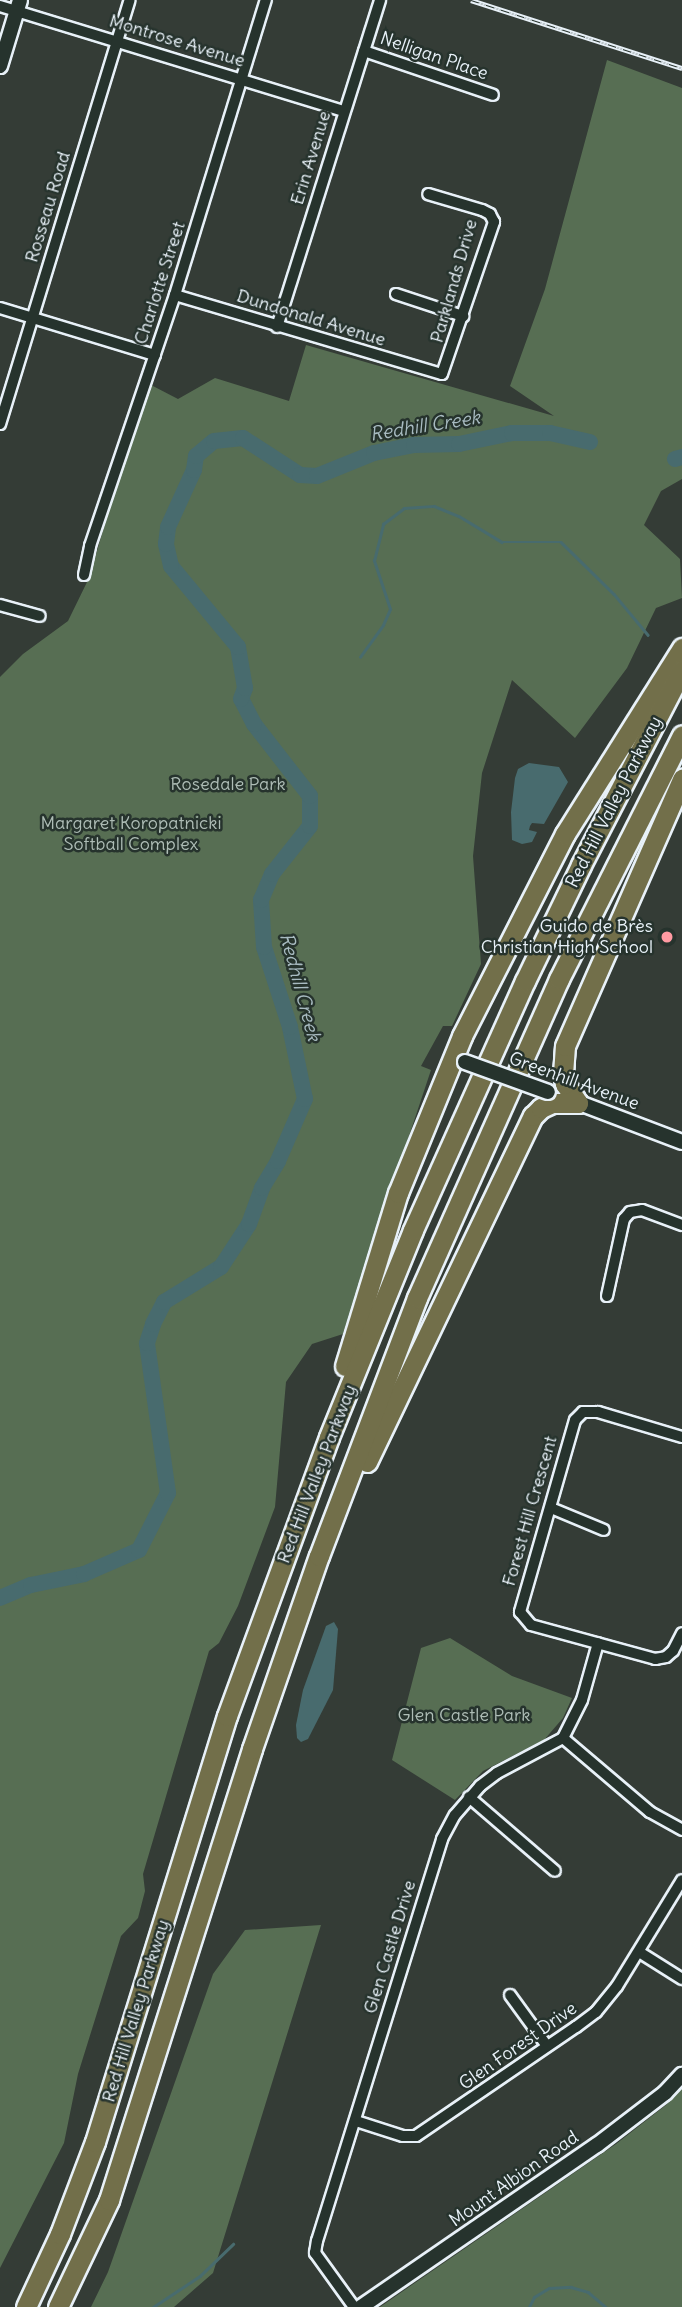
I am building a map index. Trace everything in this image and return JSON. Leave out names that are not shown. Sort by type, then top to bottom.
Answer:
[{"type":"highway","points":[[329,1437],[336,1396],[398,1194],[565,834],[682,648]]},
{"type":"highway","name":"Red Hill Valley Parkway","points":[[26,2307],[60,2234],[95,2141],[227,1716],[329,1437],[413,1230],[487,1064],[581,865],[682,670]]},
{"type":"highway","name":"Red Hill Valley Parkway","points":[[58,2307],[94,2234],[116,2178],[242,1779],[319,1556],[417,1298],[499,1108],[620,854],[682,735]]},
{"type":"highway","points":[[578,1103],[565,1084],[565,1046],[682,779]]},
{"type":"highway","points":[[319,1556],[335,1532],[533,1116],[552,1103],[578,1103]]},
{"type":"street","name":"Rosseau Road","points":[[0,425],[130,0]]},
{"type":"street","name":"Charlotte Street","points":[[84,575],[130,425],[175,295],[266,0]]},
{"type":"street","name":"Erin Avenue","points":[[277,327],[380,0]]},
{"type":"street","name":"Montrose Avenue","points":[[0,5],[19,5],[118,40],[344,111]]},
{"type":"street","points":[[0,66],[19,5]]},
{"type":"street","name":"Nelligan Place","points":[[364,51],[493,95]]},
{"type":"street","name":"Parklands Drive","points":[[428,194],[482,210],[490,214],[494,222],[447,369],[437,375]]},
{"type":"street","points":[[396,294],[463,316]]},
{"type":"street","name":"Dundonald Avenue","points":[[175,295],[437,375]]},
{"type":"street","points":[[0,307],[155,355]]},
{"type":"street","points":[[0,605],[40,616]]},
{"type":"street","name":"Greenhill Avenue","points":[[459,1060],[682,1142]]},
{"type":"street","points":[[607,1296],[624,1219],[630,1212],[642,1210],[682,1225]]},
{"type":"street","name":"Forest Hill Crescent","points":[[682,1437],[598,1412],[583,1412],[575,1420],[520,1612],[531,1625],[655,1659],[666,1657],[673,1651],[682,1633]]},
{"type":"street","points":[[551,1508],[604,1530]]},
{"type":"street","points":[[598,1643],[582,1700],[563,1738],[650,1812],[682,1830]]},
{"type":"street","name":"Glen Castle Drive","points":[[354,2307],[316,2253],[442,1839],[469,1797],[497,1773],[563,1738]]},
{"type":"street","points":[[469,1797],[555,1871]]},
{"type":"street","name":"Glen Forest Drive","points":[[356,2121],[403,2136],[416,2136],[596,2012],[639,1952],[682,1881]]},
{"type":"street","points":[[639,1952],[682,1979]]},
{"type":"street","points":[[510,1995],[547,2046]]},
{"type":"street","name":"Mount Albion Road","points":[[361,2307],[597,2145],[665,2093],[682,2075]]},
{"type":"green space","points":[[607,60],[682,88],[682,479],[661,491],[644,525],[680,559],[682,598],[656,608],[627,668],[575,738],[512,680],[482,773],[473,856],[481,964],[452,1026],[443,1026],[421,1066],[431,1070],[343,1334],[312,1344],[286,1382],[275,1507],[238,1606],[219,1643],[209,1651],[143,1874],[145,1891],[138,1918],[121,1936],[78,2074],[64,2143],[0,2268],[0,677],[23,654],[68,621],[89,578],[136,419],[151,385],[178,399],[215,378],[289,401],[306,345],[554,416],[510,386],[545,289]]},
{"type":"green space","name":"Glen Castle Park","points":[[450,1638],[512,1676],[572,1698],[563,1718],[544,1740],[483,1771],[455,1800],[392,1760],[421,1648]]},
{"type":"green space","points":[[321,1925],[213,2273],[174,2307],[91,2307],[108,2272],[213,1974],[245,1930]]},
{"type":"green space","points":[[682,2087],[682,2307],[380,2307],[616,2144],[666,2105]]},
{"type":"water","points":[[529,763],[559,767],[568,782],[544,824],[532,823],[530,826],[529,830],[537,832],[532,842],[522,844],[512,840],[511,812],[518,769]]},
{"type":"water","points":[[334,1622],[338,1629],[333,1690],[308,1739],[301,1742],[297,1738],[296,1725],[303,1690],[326,1626]]},
{"type":"waterway","name":"Redhill Creek","points":[[0,1598],[31,1585],[84,1574],[139,1550],[168,1493],[147,1343],[153,1324],[164,1302],[221,1267],[249,1224],[262,1188],[278,1161],[305,1099],[290,1027],[264,947],[261,900],[272,874],[310,826],[310,796],[254,724],[241,699],[245,688],[238,647],[171,566],[166,544],[168,527],[194,470],[196,456],[214,441],[243,438],[300,475],[317,476],[374,453],[414,445],[459,444],[512,433],[550,433],[590,442]]},
{"type":"waterway","name":"Redhill Creek","points":[[675,459],[682,457]]},
{"type":"waterway","points":[[360,657],[383,625],[390,609],[374,561],[383,524],[404,508],[434,506],[459,516],[502,542],[561,542],[614,594],[648,635]]},
{"type":"waterway","points":[[153,2307],[200,2276],[233,2244]]},
{"type":"waterway","points":[[529,2307],[534,2297],[549,2288],[571,2287],[588,2292],[606,2307]]},
{"type":"railway","points":[[471,0],[682,68]]},
{"type":"place","name":"Guido de Brès Christian High School","points":[[667,937]]},
{"type":"park label","name":"Rosedale Park","points":[[228,784]]},
{"type":"park label","name":"Margaret Koropatnicki Softball Complex","points":[[131,834]]}]
